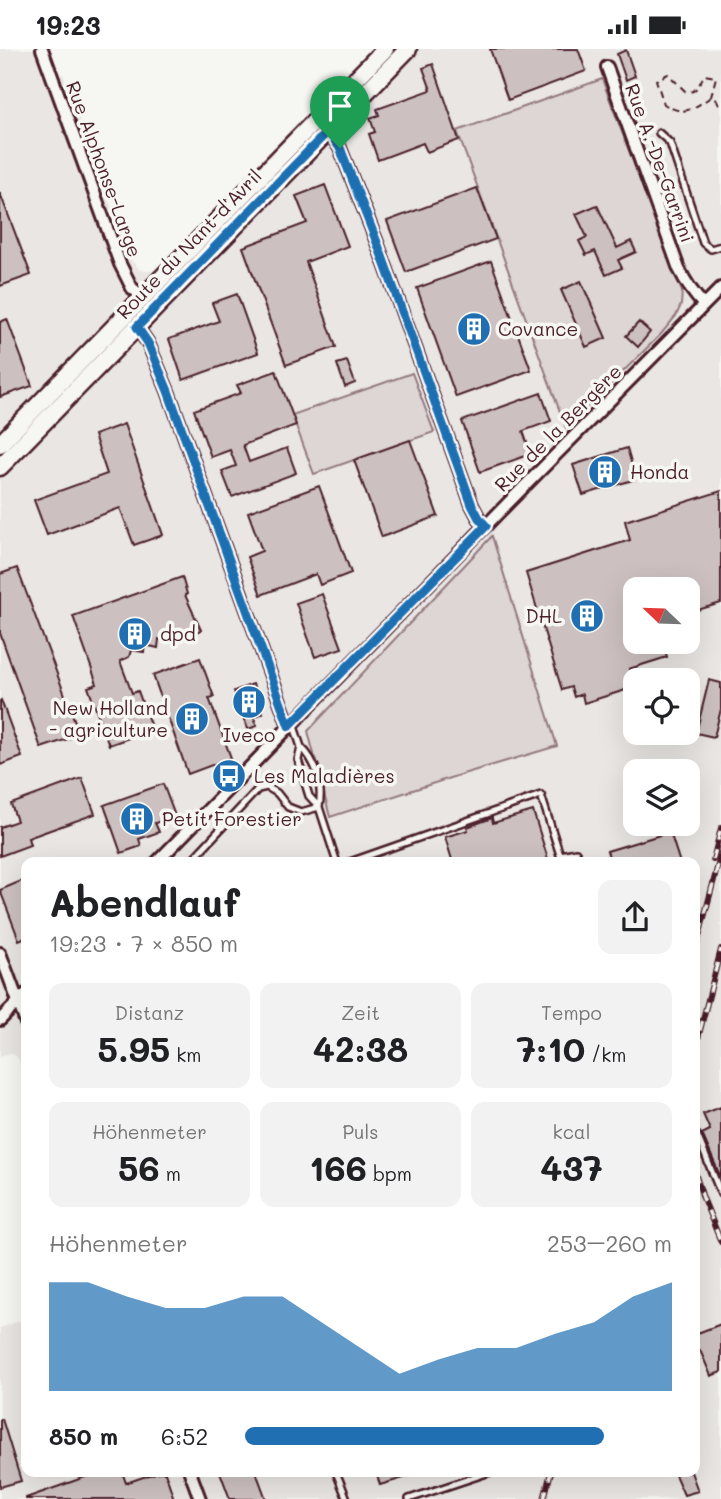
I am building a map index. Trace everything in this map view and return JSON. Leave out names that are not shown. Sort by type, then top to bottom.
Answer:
[{"type":"main road","name":"Route du Nant-d'Avril","points":[[0,443],[385,49]]},
{"type":"main road","name":"Route du Nant-d'Avril","points":[[0,467],[408,49]]},
{"type":"street","name":"Rue Alphonse-Large","points":[[42,49],[120,264],[132,288],[142,296]]},
{"type":"street","name":"Rue A.-De-Garrini","points":[[607,67],[682,276],[704,305]]},
{"type":"street","points":[[328,131],[340,148],[364,209],[472,505],[486,526]]},
{"type":"street","name":"Rue de la Bergère","points":[[162,857],[721,288]]},
{"type":"street","points":[[137,327],[148,343],[168,391],[291,724]]},
{"type":"street","points":[[0,953],[21,996]]},
{"type":"street","points":[[0,1020],[21,999]]},
{"type":"street","points":[[192,1477],[200,1499]]},
{"type":"lane","points":[[659,133],[670,143],[702,243],[711,249],[721,246]]},
{"type":"lane","points":[[291,724],[301,747],[311,757],[322,792],[319,807]]},
{"type":"lane","points":[[301,747],[298,760],[309,796],[319,807],[335,857]]},
{"type":"lane","points":[[195,857],[258,789],[267,787],[277,793],[288,807],[301,812],[319,807]]},
{"type":"lane","points":[[364,857],[541,795],[560,855],[576,852],[578,857]]},
{"type":"lane","points":[[700,1142],[721,1194]]},
{"type":"lane","points":[[338,1477],[347,1499]]},
{"type":"lane","points":[[409,1499],[475,1477]]},
{"type":"path","points":[[668,74],[688,93],[697,89],[704,75],[716,77],[711,97],[688,111],[676,111],[664,104],[656,80],[668,74]]},
{"type":"path","points":[[711,97],[717,100],[720,108]]},
{"type":"shaded area","points":[[0,49],[40,49],[51,79],[63,74],[131,260],[140,270],[152,271],[158,268],[372,49],[721,49],[721,1499],[0,1499],[0,1328],[21,1321],[21,1477],[700,1477],[700,857],[21,857],[21,1066],[18,1058],[10,1053],[0,1058]]},
{"type":"shaded area","points":[[602,79],[682,292],[681,305],[676,316],[661,334],[566,428],[457,131]]},
{"type":"shaded area","points":[[412,373],[434,432],[314,474],[292,415]]},
{"type":"shaded area","points":[[492,536],[557,746],[330,817],[308,731]]},
{"type":"building","points":[[490,49],[578,49],[586,71],[508,100]]},
{"type":"building","points":[[626,50],[635,76],[626,80],[617,54]]},
{"type":"building","points":[[433,64],[459,140],[427,152],[423,143],[378,160],[369,134],[375,132],[370,118],[379,115],[377,109],[431,90],[423,68]]},
{"type":"building","points":[[325,185],[348,246],[306,262],[336,347],[286,365],[243,247],[307,223],[296,196]]},
{"type":"building","points":[[477,188],[496,239],[406,272],[387,221]]},
{"type":"building","points":[[0,193],[31,275],[0,286]]},
{"type":"building","points":[[597,205],[617,248],[631,241],[636,252],[618,260],[622,268],[606,275],[595,251],[586,255],[579,241],[587,237],[576,214]]},
{"type":"building","name":"Covance","points":[[491,261],[531,370],[456,397],[417,288]]},
{"type":"building","points":[[581,281],[606,338],[586,347],[561,290]]},
{"type":"building","points":[[237,294],[258,353],[183,380],[169,339],[219,321],[212,303]]},
{"type":"building","points":[[7,319],[32,386],[0,397],[0,322]]},
{"type":"building","points":[[639,322],[650,332],[638,347],[626,336]]},
{"type":"building","points":[[347,361],[355,383],[345,387],[337,364]]},
{"type":"building","points":[[276,371],[296,425],[243,445],[249,462],[287,448],[296,473],[232,497],[222,471],[236,466],[230,450],[211,457],[194,410],[241,393],[237,385]]},
{"type":"building","points":[[541,393],[551,421],[523,431],[531,454],[480,472],[462,421]]},
{"type":"building","points":[[124,424],[163,535],[134,545],[120,508],[47,535],[34,500],[107,474],[94,435]]},
{"type":"building","points":[[410,440],[438,516],[382,537],[354,460]]},
{"type":"building","name":"Honda","points":[[627,448],[636,479],[583,495],[573,465]]},
{"type":"building","points":[[319,486],[351,573],[320,585],[316,574],[261,595],[247,557],[262,551],[248,512]]},
{"type":"building","points":[[721,491],[721,603],[700,609],[700,577],[623,577],[623,655],[667,657],[632,668],[623,668],[623,691],[584,703],[582,694],[574,697],[571,687],[562,690],[526,573],[630,540],[625,521]]},
{"type":"building","points":[[17,568],[80,735],[41,748],[0,633],[0,574]]},
{"type":"building","name":"dpd","points":[[182,577],[187,594],[185,595],[201,630],[172,642],[159,639],[158,648],[145,645],[144,652],[131,650],[129,657],[120,661],[132,693],[138,691],[152,730],[109,745],[88,687],[97,684],[73,616]]},
{"type":"building","points":[[322,594],[342,648],[315,657],[296,603]]},
{"type":"building","name":"New Holland - agriculture","points":[[200,658],[214,697],[209,698],[231,758],[188,774],[153,675]]},
{"type":"building","points":[[709,680],[721,683],[721,709],[714,737],[700,734],[700,717]]},
{"type":"building","name":"Iveco","points":[[253,684],[263,713],[254,717],[257,726],[248,729],[234,691]]},
{"type":"building","points":[[0,701],[22,757],[0,765]]},
{"type":"building","points":[[82,778],[95,814],[28,838],[30,845],[0,856],[0,827],[17,821],[11,804]]},
{"type":"building","name":"Petit Forestier","points":[[163,784],[175,816],[155,823],[159,832],[139,839],[141,846],[121,853],[104,805]]},
{"type":"building","points":[[533,811],[547,857],[451,857],[445,837],[468,830],[467,827],[492,818],[493,823]]},
{"type":"building","points":[[657,836],[671,836],[678,857],[609,857],[607,851]]},
{"type":"building","points":[[21,881],[19,940],[0,890]]},
{"type":"building","points":[[721,1107],[721,1178],[702,1134],[710,1130],[703,1114]]},
{"type":"building","points":[[721,1324],[721,1372],[711,1376],[700,1350],[700,1332]]},
{"type":"building","points":[[0,1419],[21,1481],[0,1487]]},
{"type":"building","points":[[85,1477],[124,1477],[126,1483],[143,1477],[167,1477],[174,1499],[26,1499]]},
{"type":"building","points":[[222,1477],[258,1477],[266,1499],[230,1499]]},
{"type":"building","points":[[378,1477],[407,1477],[380,1485]]},
{"type":"building","points":[[676,1477],[693,1477],[698,1491],[684,1495]]},
{"type":"railway","points":[[713,860],[721,828]]},
{"type":"railway","points":[[700,933],[721,853]]},
{"type":"railway","points":[[700,1031],[721,949]]},
{"type":"railway","points":[[700,1189],[721,1242]]},
{"type":"railway","points":[[544,1499],[550,1477]]},
{"type":"place","name":"Covance","points":[[474,329]]},
{"type":"place","name":"Honda","points":[[605,472]]},
{"type":"place","name":"DHL","points":[[587,616]]},
{"type":"place","name":"dpd","points":[[135,634]]},
{"type":"place","name":"Iveco","points":[[249,702]]},
{"type":"place","name":"New Holland - agriculture","points":[[192,719]]},
{"type":"place","name":"Les Maladières","points":[[229,776]]},
{"type":"place","name":"Petit Forestier","points":[[137,819]]},
{"type":"route","points":[[328,131],[340,148],[472,505],[486,526],[289,726],[168,391],[148,343],[137,327],[328,131]]}]
